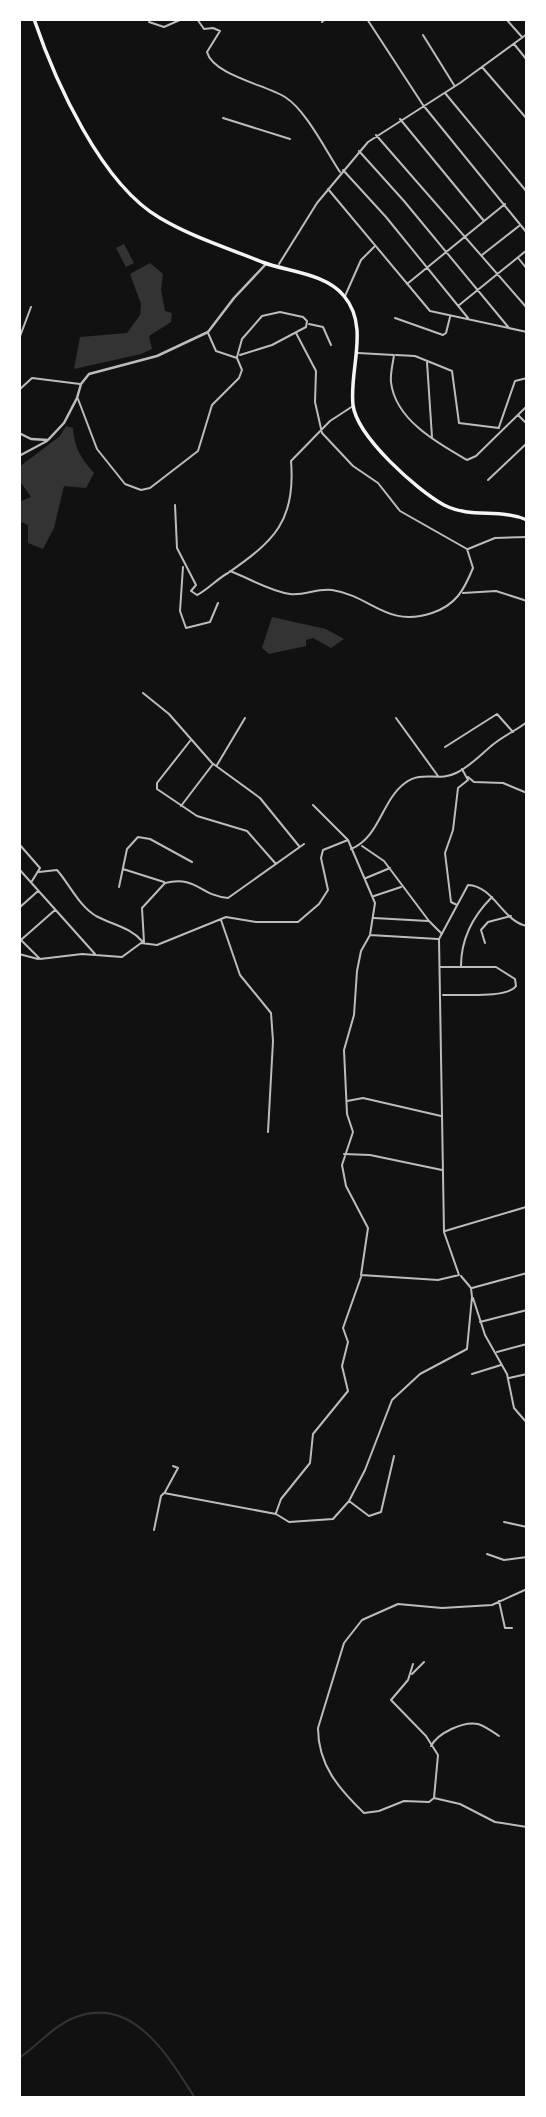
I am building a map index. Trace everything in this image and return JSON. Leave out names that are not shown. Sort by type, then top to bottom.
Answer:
[{"type":"main road","points":[[34,19],[64,97],[108,166],[128,190],[159,218],[267,263],[279,264],[312,277],[345,296],[353,310],[358,331],[353,406],[361,424],[382,452],[414,483],[443,504],[473,514],[493,513],[527,520]]},
{"type":"street","points":[[149,22],[164,27],[182,19]]},
{"type":"street","points":[[197,19],[204,29],[217,28],[220,31],[207,52],[210,60],[222,69],[286,97],[302,114],[342,171],[469,319]]},
{"type":"street","points":[[367,19],[423,105],[527,233]]},
{"type":"street","points":[[506,19],[522,37]]},
{"type":"street","points":[[279,264],[328,189],[376,135],[455,86],[527,34]]},
{"type":"street","points":[[422,36],[455,86]]},
{"type":"street","points":[[513,44],[527,60]]},
{"type":"street","points":[[482,66],[527,118]]},
{"type":"street","points":[[445,92],[527,192]]},
{"type":"street","points":[[223,118],[290,139]]},
{"type":"street","points":[[400,119],[484,221]]},
{"type":"street","points":[[376,135],[527,308]]},
{"type":"street","points":[[359,151],[479,289],[509,328]]},
{"type":"street","points":[[328,189],[430,312],[527,332]]},
{"type":"street","points":[[407,284],[506,204]]},
{"type":"street","points":[[481,256],[520,224]]},
{"type":"street","points":[[345,296],[361,260],[375,246]]},
{"type":"street","points":[[458,306],[527,250]]},
{"type":"street","points":[[517,257],[527,269]]},
{"type":"street","points":[[19,456],[48,440],[64,423],[81,384],[89,374],[157,356],[208,332],[234,298],[267,263]]},
{"type":"street","points":[[19,339],[31,307]]},
{"type":"street","points":[[77,398],[97,449],[125,484],[132,489],[150,488],[198,451],[212,405],[239,378],[242,370],[238,357],[242,339],[262,316],[280,312],[303,317],[308,324],[323,327],[331,345]]},
{"type":"street","points":[[395,318],[443,335],[446,333],[450,316]]},
{"type":"street","points":[[208,332],[216,351],[238,357],[296,333],[308,324]]},
{"type":"street","points":[[230,571],[289,594],[314,589],[339,592],[395,617],[408,619],[450,606],[461,593],[472,568],[467,549],[400,512],[387,493],[353,466],[322,433],[315,402],[316,371],[296,333]]},
{"type":"street","points":[[356,353],[415,356],[452,371],[459,424],[500,429]]},
{"type":"street","points":[[394,355],[391,382],[410,418],[432,439],[470,460],[527,406]]},
{"type":"street","points":[[427,361],[432,439]]},
{"type":"street","points":[[19,390],[32,378],[81,384]]},
{"type":"street","points":[[500,429],[515,381],[527,378]]},
{"type":"street","points":[[175,505],[175,536],[184,566],[196,585],[191,591],[197,595],[276,536],[285,520],[292,490],[291,461],[322,433],[330,421],[353,406]]},
{"type":"street","points":[[518,415],[526,424],[527,434]]},
{"type":"street","points":[[19,433],[31,439],[48,440]]},
{"type":"street","points":[[488,480],[527,443]]},
{"type":"street","points":[[467,549],[495,538],[527,537]]},
{"type":"street","points":[[184,566],[180,611],[186,628],[210,622],[218,603]]},
{"type":"street","points":[[461,593],[496,591],[527,601]]},
{"type":"street","points":[[143,693],[169,714],[215,765],[260,798],[299,846]]},
{"type":"street","points":[[444,747],[497,714],[513,732]]},
{"type":"street","points":[[181,806],[215,765],[245,718]]},
{"type":"street","points":[[396,718],[438,776]]},
{"type":"street","points":[[351,849],[361,845],[383,814],[388,800],[403,784],[415,776],[456,773],[527,722]]},
{"type":"street","points":[[191,740],[156,786],[181,806],[211,822],[247,831],[277,864]]},
{"type":"street","points":[[462,769],[474,782],[503,783],[527,793]]},
{"type":"street","points":[[458,906],[451,902],[445,853],[453,830],[458,788],[467,776]]},
{"type":"street","points":[[276,1514],[281,1499],[310,1463],[313,1434],[348,1391],[342,1358],[348,1342],[343,1328],[361,1275],[368,1228],[346,1186],[343,1154],[353,1132],[346,1101],[344,1050],[354,1015],[359,961],[370,934],[374,896],[348,840],[313,805]]},
{"type":"street","points":[[119,887],[127,849],[138,837],[149,839],[192,862]]},
{"type":"street","points":[[39,872],[57,870],[82,905],[95,915],[134,932],[144,943],[157,946],[220,919],[237,916],[256,922],[299,922],[319,904],[328,890],[321,858],[323,850],[348,840]]},
{"type":"street","points":[[19,844],[40,867],[32,881]]},
{"type":"street","points":[[122,869],[165,883],[189,881],[218,897],[228,898],[304,844]]},
{"type":"street","points":[[361,845],[390,868],[429,921],[443,934]]},
{"type":"street","points":[[366,877],[390,868]]},
{"type":"street","points":[[19,869],[97,956]]},
{"type":"street","points":[[144,943],[142,908],[165,883]]},
{"type":"street","points":[[527,926],[515,922],[492,897],[477,886],[468,885],[439,939],[444,1232],[459,1275],[471,1288],[480,1322],[508,1379],[514,1408],[527,1423]]},
{"type":"street","points":[[374,896],[402,886]]},
{"type":"street","points":[[19,908],[39,890]]},
{"type":"street","points":[[461,967],[461,947],[492,897]]},
{"type":"street","points":[[40,959],[20,939],[56,909]]},
{"type":"street","points":[[485,943],[481,930],[485,925],[510,916]]},
{"type":"street","points":[[373,918],[429,921]]},
{"type":"street","points":[[220,919],[240,975],[271,1013],[273,1041],[268,1132]]},
{"type":"street","points":[[370,934],[439,939]]},
{"type":"street","points":[[19,954],[40,959],[82,954],[122,957],[144,943]]},
{"type":"street","points":[[440,967],[496,967],[514,979],[516,986],[512,991],[501,994],[442,995]]},
{"type":"street","points":[[346,1101],[363,1098],[442,1116]]},
{"type":"street","points":[[343,1154],[370,1155],[442,1171]]},
{"type":"street","points":[[444,1232],[526,1207]]},
{"type":"street","points":[[471,1288],[527,1273]]},
{"type":"street","points":[[361,1275],[438,1280],[459,1275]]},
{"type":"street","points":[[164,1493],[276,1514],[289,1522],[328,1521],[348,1501],[365,1470],[392,1400],[420,1374],[467,1349],[472,1297]]},
{"type":"street","points":[[480,1322],[527,1310]]},
{"type":"street","points":[[496,1353],[527,1345]]},
{"type":"street","points":[[472,1374],[502,1365]]},
{"type":"street","points":[[508,1379],[527,1374]]},
{"type":"street","points":[[348,1501],[369,1516],[381,1512],[394,1456]]},
{"type":"street","points":[[154,1530],[161,1496],[178,1468],[173,1466]]},
{"type":"street","points":[[504,1522],[527,1527]]},
{"type":"street","points":[[487,1554],[504,1560],[527,1557]]},
{"type":"street","points":[[424,1662],[391,1700],[426,1735],[438,1755],[434,1798],[429,1802],[404,1801],[379,1811],[364,1813],[339,1788],[329,1773],[318,1742],[320,1717],[344,1643],[362,1620],[406,1603],[442,1608],[492,1605],[527,1589]]},
{"type":"street","points":[[499,1601],[505,1628],[512,1628]]},
{"type":"street","points":[[411,1674],[414,1664]]},
{"type":"street","points":[[431,1746],[448,1730],[471,1724],[479,1724],[499,1736]]},
{"type":"street","points":[[434,1798],[460,1804],[495,1822],[527,1827]]},
{"type":"shaded area","points":[[124,244],[134,263],[126,267],[116,248]]},
{"type":"shaded area","points":[[150,263],[163,274],[161,290],[165,311],[172,313],[171,322],[149,336],[152,349],[141,354],[74,369],[80,337],[127,333],[140,315],[141,304],[130,274]]},
{"type":"shaded area","points":[[66,426],[73,428],[79,452],[94,473],[86,488],[64,486],[54,528],[43,549],[28,543],[28,525],[19,521],[19,502],[31,497],[19,480],[19,467],[60,436]]},
{"type":"shaded area","points":[[272,617],[326,629],[344,639],[331,648],[313,638],[306,640],[306,646],[269,654],[262,648]]},
{"type":"waterway","points":[[19,2058],[71,2019],[93,2013],[112,2014],[130,2021],[160,2047],[195,2098]]}]
